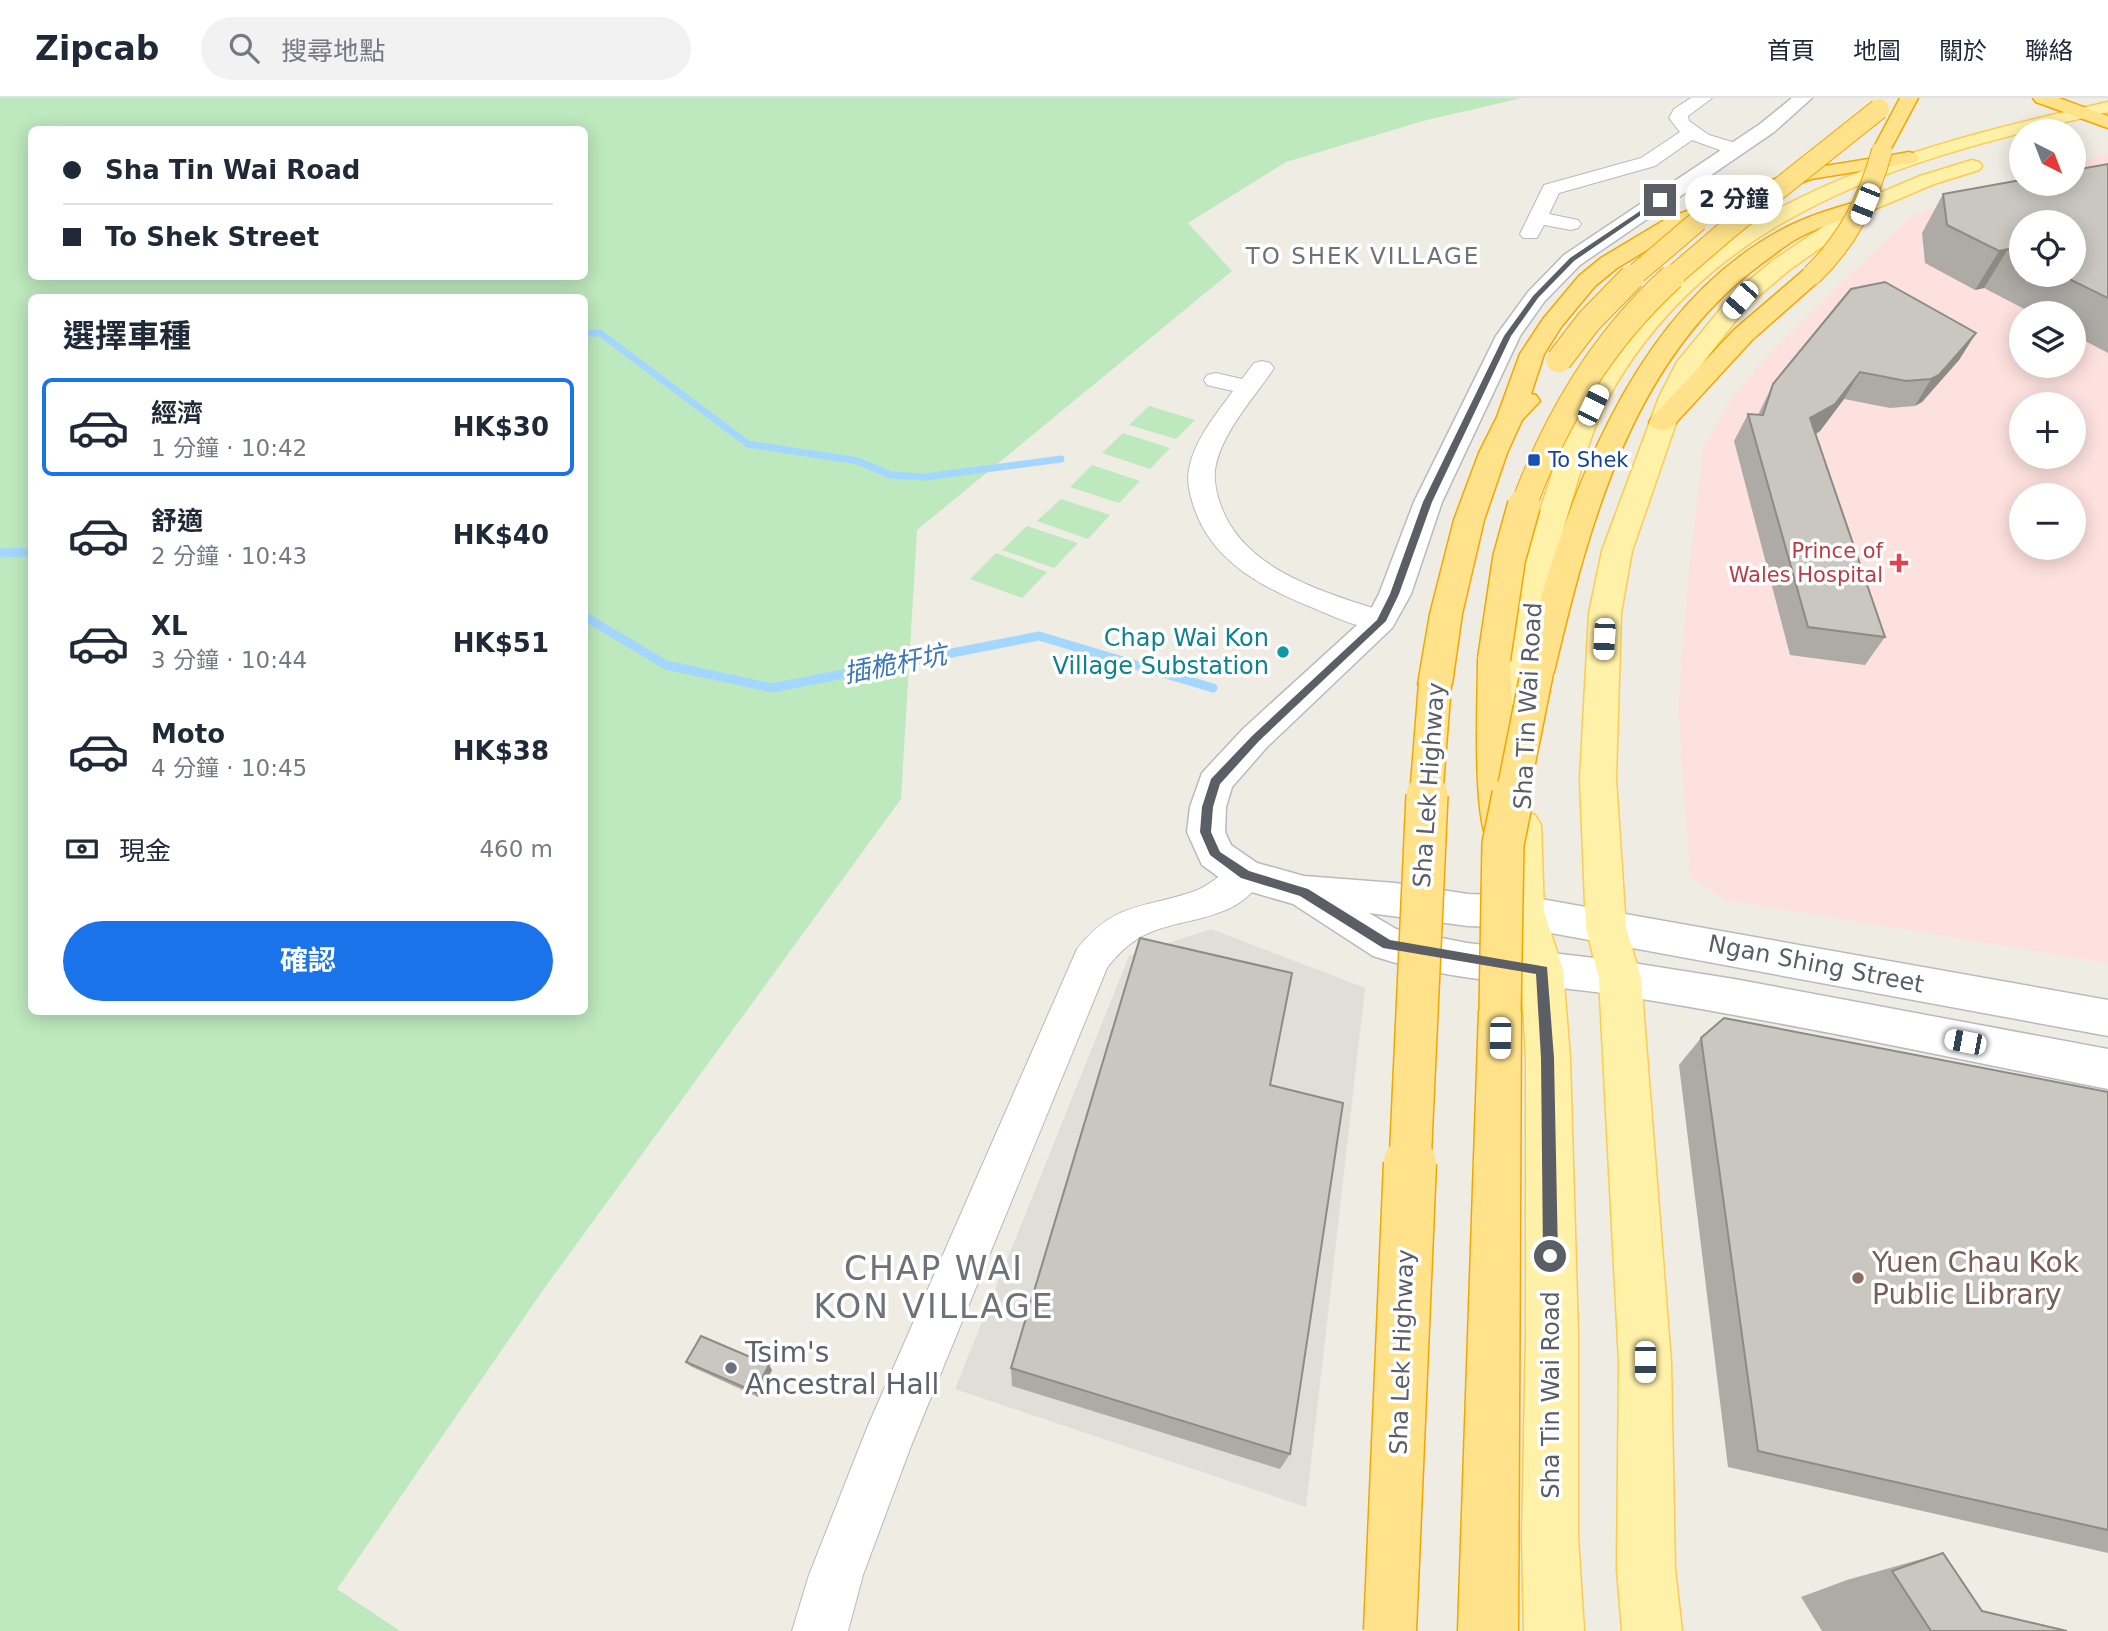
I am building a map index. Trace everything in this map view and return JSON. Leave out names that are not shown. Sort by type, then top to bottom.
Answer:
[{"type":"highway","points":[[1488,1631],[1503,844],[1498,798],[1494,696],[1496,620],[1515,528],[1540,461],[1564,409],[1605,349],[1661,287],[1748,213],[1895,98]]},
{"type":"highway","points":[[1662,422],[1743,335],[1828,261],[1859,219],[1872,188],[1884,145],[1909,98]]},
{"type":"highway","points":[[2042,98],[2108,122]]},
{"type":"highway","points":[[2083,113],[2108,116]]},
{"type":"highway","points":[[1510,417],[1532,354],[1560,310],[1587,281],[1609,263],[1674,224],[1807,174],[1909,158]]},
{"type":"highway","name":"Sha Lek Highway","points":[[1390,1631],[1424,828],[1435,684],[1446,614],[1469,520],[1493,453],[1510,417],[1530,399],[1590,319],[1617,290],[1688,229],[1770,165]]},
{"type":"highway","points":[[1503,844],[1532,691],[1572,535],[1634,395],[1665,344],[1713,290],[1787,235],[1868,205]]},
{"type":"main road","name":"Sha Tin Wai Road","points":[[1554,1631],[1550,1537],[1552,1334],[1548,1058],[1542,970],[1524,912],[1521,767],[1528,626],[1541,553],[1567,467],[1601,387],[1639,330],[1661,305],[1725,249],[1761,225],[1806,200],[1909,158],[2108,107]]},
{"type":"main road","points":[[1652,1631],[1646,1569],[1645,1362],[1620,978],[1605,928],[1598,743],[1605,613],[1617,551],[1662,422],[1686,367],[1740,300],[1791,258],[1868,205],[1927,180],[1994,160]]},
{"type":"street","points":[[1703,98],[1680,113],[1678,118],[1691,133],[1735,149]]},
{"type":"street","points":[[1304,892],[1245,875],[1216,855],[1206,832],[1208,807],[1215,782],[1255,738],[1381,621],[1395,594],[1428,502],[1508,336],[1535,297],[1572,260],[1735,149],[1803,98]]},
{"type":"street","points":[[1571,224],[1533,226],[1548,192],[1555,187],[1648,162],[1691,133]]},
{"type":"street","points":[[1216,380],[1255,378],[1204,460],[1202,485],[1210,518],[1236,551],[1275,579],[1330,604],[1381,621]]},
{"type":"street","points":[[820,1631],[836,1575],[885,1446],[1091,960],[1108,940],[1131,923],[1157,912],[1200,904],[1217,897],[1245,875]]},
{"type":"street","name":"Ngan Shing Street","points":[[1304,892],[1395,899],[1468,910],[1524,912],[2108,1018]]},
{"type":"street","name":"Ngan Shing Street","points":[[1304,892],[1387,944],[1542,970],[1620,978],[2108,1069]]},
{"type":"shaded area","name":"Prince of Wales Hospital","points":[[2108,153],[2108,963],[1724,900],[1690,876],[1678,706],[1688,577],[1703,449],[1732,397],[1775,348],[1912,215],[2009,185],[2009,196],[2086,196],[2086,160]]},
{"type":"shaded area","points":[[1211,929],[1365,988],[1306,1507],[955,1389],[1129,956]]},
{"type":"green space","points":[[0,98],[1522,98],[1423,121],[1286,162],[1188,223],[1232,271],[917,530],[901,799],[543,1290],[337,1589],[400,1631],[0,1631]]},
{"type":"green space","points":[[1149,406],[1195,420],[1176,439],[1129,425]]},
{"type":"green space","points":[[1123,433],[1170,448],[1150,469],[1102,453]]},
{"type":"green space","points":[[1092,465],[1140,481],[1119,503],[1070,487]]},
{"type":"green space","points":[[1061,499],[1110,515],[1088,539],[1037,521]]},
{"type":"green space","points":[[1027,526],[1078,543],[1054,568],[1002,550]]},
{"type":"green space","points":[[996,553],[1047,572],[1022,598],[970,579]]},
{"type":"building","points":[[2108,164],[2108,298],[2086,287],[2086,210],[2009,210],[2009,249],[1999,251],[1947,225],[1943,194],[2009,182],[2009,196],[2086,196],[2086,168]]},
{"type":"building","points":[[1885,282],[1976,333],[1939,375],[1931,379],[1906,381],[1860,372],[1835,404],[1810,418],[1885,637],[1808,627],[1748,414],[1763,415],[1773,384],[1851,289]]},
{"type":"building","points":[[1140,938],[1292,973],[1270,1085],[1343,1103],[1290,1454],[1011,1368]]},
{"type":"building","points":[[1724,1018],[2108,1092],[2108,1530],[1758,1451],[1701,1038]]},
{"type":"building","name":"Tsim's Ancestral Hall","points":[[701,1336],[769,1365],[755,1392],[686,1362]]},
{"type":"building","points":[[1943,1553],[1982,1611],[2067,1631],[1931,1631],[1892,1571]]},
{"type":"waterway","points":[[588,333],[600,333],[748,444],[858,461],[890,475],[925,477],[1061,459]]},
{"type":"waterway","name":"插桅杆坑","points":[[0,553],[28,552]]},
{"type":"waterway","name":"插桅杆坑","points":[[588,618],[666,665],[772,688],[1039,636],[1213,688]]},
{"type":"place","name":"To Shek","points":[[1534,460]]},
{"type":"place","name":"Prince of Wales Hospital","points":[[1899,563]]},
{"type":"place","name":"Chap Wai Kon Village Substation","points":[[1283,652]]},
{"type":"place","name":"Yuen Chau Kok Public Library","points":[[1858,1278]]},
{"type":"place","name":"Tsim's Ancestral Hall","points":[[731,1368]]},
{"type":"district","name":"TO SHEK VILLAGE","points":[[1363,256]]},
{"type":"district","name":"CHAP WAI KON VILLAGE","points":[[934,1287]]},
{"type":"route","points":[[1550,1256],[1548,1058],[1542,970],[1467,960],[1387,944],[1304,892],[1245,875],[1216,855],[1206,832],[1208,807],[1215,782],[1255,738],[1304,696],[1381,621],[1395,594],[1428,502],[1508,336],[1535,297],[1572,260],[1660,200]]}]
